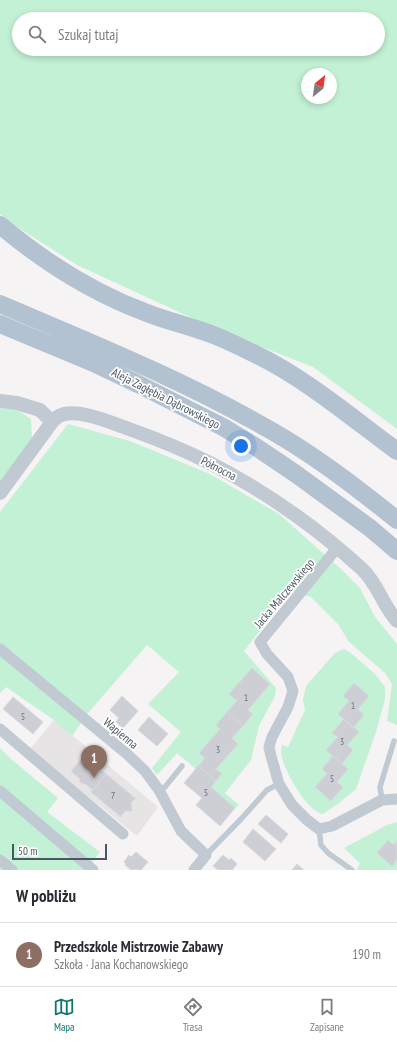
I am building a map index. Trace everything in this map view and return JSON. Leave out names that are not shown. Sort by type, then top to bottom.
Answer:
[{"type":"main road","points":[[0,225],[55,267],[92,288],[147,313],[216,336],[256,354],[312,388],[397,451]]},
{"type":"main road","name":"Aleja Zagłębia Dąbrowskiego","points":[[0,304],[99,356],[138,384],[223,427],[256,447],[370,528],[397,551]]},
{"type":"main road","name":"Aleja Zagłębia Dąbrowskiego","points":[[0,324],[99,356],[142,365],[188,386],[278,434],[329,468],[397,520]]},
{"type":"street","points":[[0,401],[17,402],[40,410],[52,422],[0,493]]},
{"type":"street","name":"Północna","points":[[52,422],[59,416],[69,414],[80,414],[100,418],[166,443],[210,463],[248,483],[296,515],[363,570],[378,589],[392,616],[397,621]]},
{"type":"street","name":"Jacka Malczewskiego","points":[[319,829],[307,820],[292,804],[279,784],[269,747],[272,737],[288,706],[293,691],[288,677],[267,654],[260,642],[337,548]]},
{"type":"street","name":"Wapienna","points":[[0,649],[127,754],[145,771],[167,802],[181,831],[206,855]]},
{"type":"street","points":[[0,729],[123,834]]},
{"type":"street","points":[[0,791],[94,870]]},
{"type":"street","points":[[319,829],[332,826],[382,800],[397,799]]},
{"type":"street","points":[[194,870],[206,855]]},
{"type":"street","points":[[0,860],[12,870]]},
{"type":"lane","points":[[382,800],[380,787],[394,741]]},
{"type":"lane","points":[[159,790],[164,787],[182,766]]},
{"type":"lane","points":[[206,855],[267,790],[279,784]]},
{"type":"lane","points":[[319,829],[320,844],[328,853],[352,870]]},
{"type":"shaded area","points":[[54,720],[158,807],[137,836],[30,749]]},
{"type":"green space","points":[[0,0],[397,0],[397,429],[313,367],[218,330],[77,265],[11,223],[0,214]]},
{"type":"green space","points":[[0,408],[17,410],[31,419],[32,438],[0,482]]},
{"type":"green space","points":[[68,424],[130,441],[210,474],[279,514],[342,570],[360,588],[375,617],[397,644],[397,725],[387,721],[392,684],[385,673],[349,642],[338,624],[311,597],[291,591],[244,651],[276,688],[275,696],[259,726],[251,760],[225,793],[239,805],[235,808],[211,787],[222,774],[216,769],[238,744],[232,738],[253,714],[248,710],[270,684],[252,668],[230,694],[237,701],[216,725],[220,729],[199,753],[205,758],[196,769],[177,753],[157,775],[152,768],[181,732],[148,704],[179,672],[147,645],[88,713],[72,736],[54,720],[6,687],[0,693],[0,512]]},
{"type":"green space","points":[[344,649],[351,653],[375,674],[385,687],[385,699],[376,732],[356,789],[323,814],[310,806],[296,788],[282,759],[281,750],[282,745],[288,747],[305,710],[303,700],[306,686],[335,653]]},
{"type":"green space","points":[[0,748],[58,798],[47,812],[100,852],[86,870],[0,870]]},
{"type":"green space","points":[[397,822],[397,870],[358,870],[357,869],[360,863],[344,848],[387,825]]},
{"type":"building","points":[[252,668],[270,684],[248,710],[253,714],[243,726],[227,712],[237,701],[229,694]]},
{"type":"building","points":[[354,683],[369,696],[358,709],[364,715],[353,728],[338,714],[349,701],[343,696]]},
{"type":"building","points":[[122,696],[138,711],[123,728],[116,722],[119,718],[110,710]]},
{"type":"building","points":[[13,697],[43,722],[33,734],[3,709]]},
{"type":"building","points":[[227,712],[243,726],[232,738],[238,744],[216,769],[222,774],[216,781],[198,766],[205,758],[199,753],[220,729],[216,725]]},
{"type":"building","points":[[149,717],[168,734],[157,746],[138,730]]},
{"type":"building","points":[[344,719],[359,732],[347,745],[353,750],[342,764],[326,750],[338,737],[332,733]]},
{"type":"building","points":[[84,756],[106,774],[93,790],[79,781],[80,779],[71,771]]},
{"type":"building","points":[[333,756],[348,769],[337,782],[343,787],[331,801],[315,787],[327,774],[322,769]]},
{"type":"building","points":[[198,766],[216,781],[211,787],[235,808],[220,826],[196,805],[202,798],[184,783]]},
{"type":"building","points":[[106,774],[136,798],[131,803],[132,811],[125,811],[120,817],[91,792]]},
{"type":"building","points":[[266,815],[288,834],[281,843],[258,824]]},
{"type":"building","points":[[253,829],[276,849],[265,861],[243,842]]},
{"type":"building","points":[[388,840],[394,845],[397,841],[397,860],[392,866],[377,853]]},
{"type":"building","points":[[136,852],[148,862],[141,870],[131,870],[125,865],[126,864],[124,862],[129,855],[131,857]]},
{"type":"building","points":[[223,855],[229,860],[231,858],[237,864],[232,870],[218,870],[213,866]]},
{"type":"building","points":[[297,864],[304,870],[292,870]]},
{"type":"place","name":"Przedszkole Mistrzowie Zabawy","points":[[94,778]]}]
